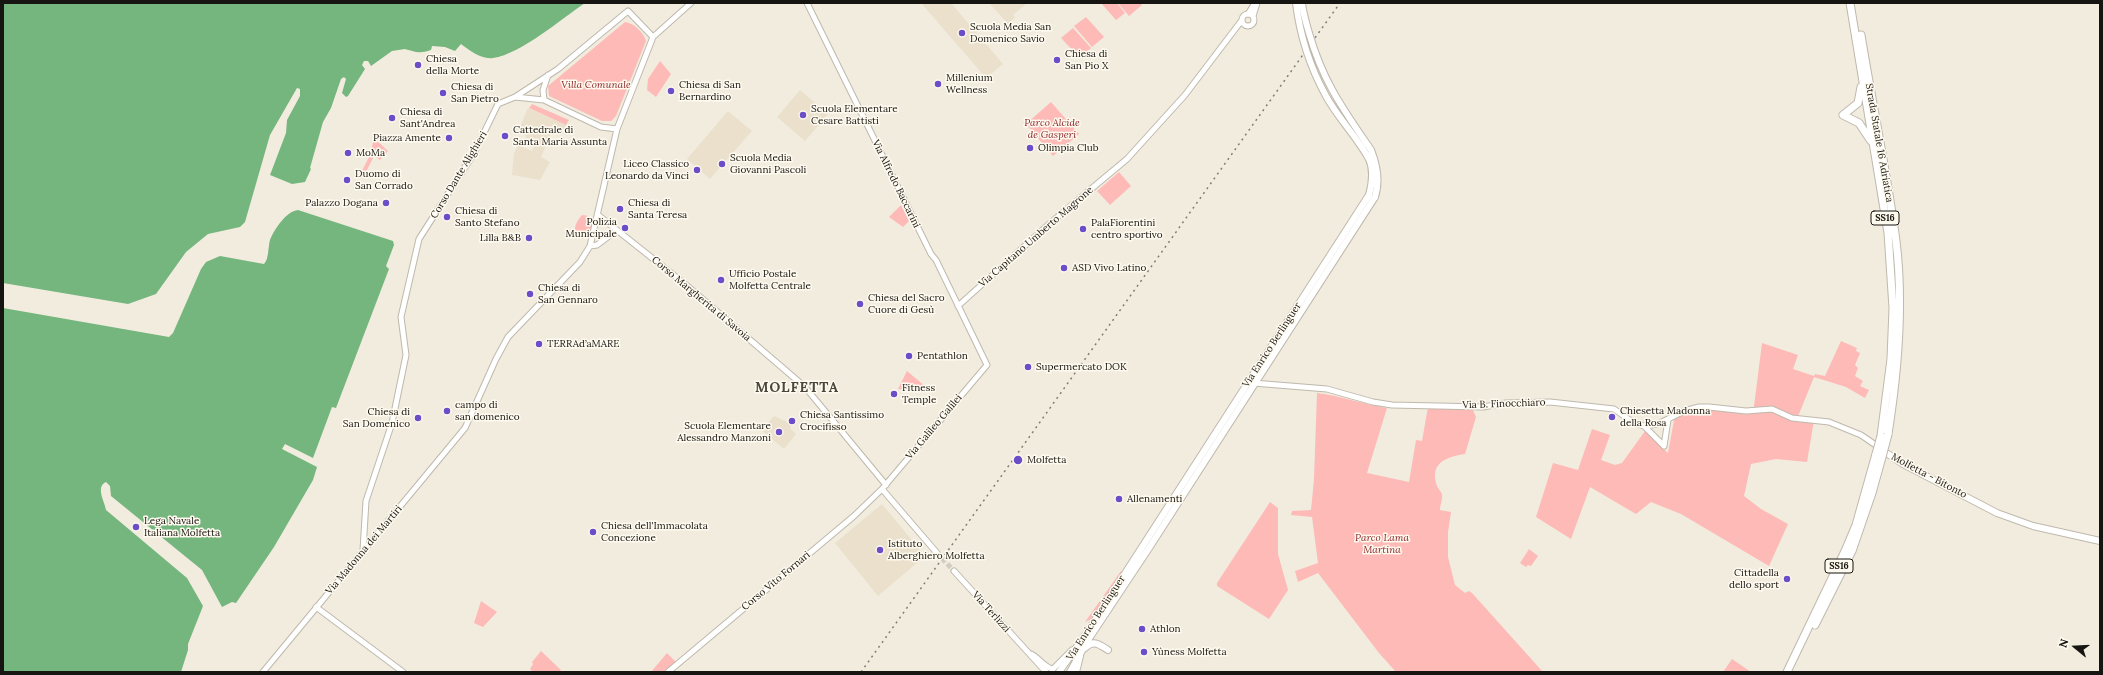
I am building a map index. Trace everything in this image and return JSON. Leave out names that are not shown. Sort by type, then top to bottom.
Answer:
[{"type":"highway","name":"Strada Statale 16 Adriatica","points":[[1792,672],[1852,550],[1872,493],[1882,455],[1890,374],[1893,308],[1888,232],[1850,3]]},
{"type":"highway","name":"Strada Statale 16 Adriatica","points":[[1855,3],[1896,242],[1899,305],[1899,353],[1884,435]]},
{"type":"highway","name":"SS16","points":[[1862,73],[1861,92],[1858,103],[1843,115],[1859,123],[1874,149]]},
{"type":"highway","name":"Strada Statale 16 Adriatica","points":[[1787,672],[1845,552],[1882,455]]},
{"type":"main road","name":"Via Enrico Berlinguer","points":[[1059,672],[1088,631],[1247,384],[1372,196],[1369,160],[1337,114],[1318,79],[1308,56],[1298,19],[1296,3]]},
{"type":"main road","name":"Via Enrico Berlinguer","points":[[1070,672],[1084,646],[1257,383],[1372,196],[1377,184],[1375,160],[1371,150],[1333,95],[1315,55],[1302,3]]},
{"type":"main road","name":"Molfetta - Bitonto","points":[[1882,455],[1903,464],[1997,513],[2033,526],[2100,541]]},
{"type":"main road","points":[[1076,672],[1081,655],[1090,643],[1098,644],[1108,650]]},
{"type":"street","points":[[617,230],[597,245],[590,246],[617,129],[653,37],[691,3]]},
{"type":"street","name":"Via Alfredo Baccarini","points":[[807,3],[833,60],[987,365]]},
{"type":"street","points":[[1234,31],[1252,25],[1254,22],[1250,15],[1256,3]]},
{"type":"street","name":"Corso Dante Alighieri","points":[[363,550],[366,501],[377,464],[385,446],[392,423],[406,355],[401,316],[419,239],[474,153],[498,104],[515,97],[548,76],[628,10],[653,37]]},
{"type":"street","name":"Via Capitano Umberto Magrone","points":[[958,306],[1054,220],[1128,159],[1185,95],[1242,20],[1250,15]]},
{"type":"street","points":[[1242,20],[1246,27]]},
{"type":"street","points":[[544,100],[543,90],[548,76]]},
{"type":"street","points":[[515,97],[544,100],[601,127],[617,129]]},
{"type":"street","name":"Corso Margherita di Savoia","points":[[598,215],[785,368],[805,387],[937,553]]},
{"type":"street","name":"Via Madonna dei Martiri","points":[[263,672],[465,428],[496,359],[515,329],[580,262],[590,246]]},
{"type":"street","name":"Via Galileo Galilei","points":[[884,487],[987,365]]},
{"type":"street","name":"Via B. Finocchiaro","points":[[1247,384],[1257,383],[1337,390],[1358,398],[1385,404],[1483,407],[1506,403],[1550,402],[1614,409],[1634,423],[1644,426],[1664,446],[1668,420]]},
{"type":"street","name":"Molfetta - Bitonto","points":[[1644,426],[1668,420],[1684,411],[1699,407],[1746,411],[1772,409],[1792,418],[1829,422],[1861,435],[1882,455]]},
{"type":"street","name":"Corso Vito Fornari","points":[[668,672],[854,516],[884,487]]},
{"type":"street","name":"Via Terlizzi","points":[[954,571],[1042,670],[1046,672]]},
{"type":"street","points":[[316,607],[403,672]]},
{"type":"street","name":"Via Terlizzi","points":[[1028,653],[1039,658],[1046,667],[1053,669],[1088,631]]},
{"type":"shaded area","points":[[3,3],[585,3],[528,43],[516,50],[493,58],[484,58],[461,44],[455,51],[445,47],[432,46],[431,50],[423,52],[415,52],[405,49],[392,51],[371,66],[368,61],[364,61],[362,65],[365,69],[346,97],[342,93],[346,79],[344,77],[341,79],[331,108],[323,122],[310,168],[311,169],[305,182],[292,184],[270,175],[286,133],[287,120],[300,96],[300,89],[297,88],[270,135],[245,222],[240,227],[208,234],[186,252],[156,294],[128,304],[3,283]]},
{"type":"shaded area","name":"Scuola Media San Domenico Savio","points":[[921,3],[951,3],[1003,64],[986,78]]},
{"type":"shaded area","points":[[989,3],[1027,3],[1013,15],[1015,17],[1008,24]]},
{"type":"shaded area","name":"Scuola Elementare Cesare Battisti","points":[[800,90],[828,114],[805,141],[777,117]]},
{"type":"shaded area","points":[[528,108],[566,125],[561,135],[552,131],[541,157],[550,162],[540,180],[512,175],[514,153],[518,145],[532,151],[536,143],[527,140],[525,135],[518,132]]},
{"type":"shaded area","points":[[728,111],[752,131],[710,179],[687,159]]},
{"type":"shaded area","points":[[298,210],[393,241],[394,245],[386,266],[389,269],[336,408],[332,407],[313,458],[285,444],[282,449],[317,467],[313,480],[274,547],[236,603],[232,602],[222,607],[202,570],[111,496],[110,486],[106,482],[101,487],[101,491],[106,510],[187,578],[203,606],[188,644],[188,650],[181,672],[3,672],[3,308],[169,337],[173,333],[201,269],[206,262],[220,256],[264,264],[268,256],[270,240],[274,231],[285,217]]},
{"type":"shaded area","name":"Scuola Elementare Alessandro Manzoni","points":[[774,416],[792,424],[790,428],[796,434],[784,449],[761,430]]},
{"type":"shaded area","name":"Istituto Alberghiero Molfetta","points":[[882,504],[925,556],[878,596],[835,543]]},
{"type":"green space","points":[[1101,3],[1117,3],[1125,13],[1116,20]]},
{"type":"green space","points":[[1118,3],[1140,3],[1142,5],[1129,16]]},
{"type":"green space","points":[[1086,17],[1104,37],[1092,47],[1074,26]]},
{"type":"green space","name":"Villa Comunale","points":[[625,22],[632,24],[638,29],[646,41],[616,116],[611,121],[602,121],[549,96],[548,86]]},
{"type":"green space","points":[[1073,28],[1091,48],[1080,58],[1061,38]]},
{"type":"green space","points":[[660,61],[671,74],[656,97],[647,90],[648,79]]},
{"type":"green space","name":"Parco Alcide de Gasperi","points":[[1051,102],[1079,134],[1053,156],[1026,124]]},
{"type":"green space","points":[[532,104],[569,120],[566,125],[529,108]]},
{"type":"green space","points":[[374,138],[388,151],[380,160],[374,156],[366,172],[362,171],[370,155]]},
{"type":"green space","points":[[1119,172],[1131,186],[1110,205],[1097,191]]},
{"type":"green space","points":[[901,205],[909,221],[903,227],[889,217]]},
{"type":"green space","points":[[582,215],[590,218],[592,226],[587,237],[582,239],[576,235],[575,227]]},
{"type":"green space","points":[[1841,341],[1857,348],[1856,351],[1860,353],[1855,365],[1858,368],[1855,376],[1863,381],[1860,386],[1869,390],[1865,398],[1846,387],[1814,377],[1797,419],[1814,420],[1807,462],[1776,459],[1751,464],[1744,496],[1761,509],[1788,524],[1769,566],[1681,514],[1651,502],[1636,514],[1590,487],[1571,539],[1536,517],[1553,463],[1578,470],[1592,429],[1610,435],[1601,460],[1615,465],[1622,463],[1645,431],[1668,453],[1674,420],[1682,415],[1702,411],[1753,414],[1762,343],[1798,355],[1793,369],[1814,376],[1815,374],[1825,376]]},
{"type":"green space","points":[[907,371],[931,391],[898,389]]},
{"type":"green space","name":"Parco Lama Martina","points":[[1317,393],[1387,408],[1367,473],[1409,482],[1416,440],[1422,441],[1428,407],[1473,410],[1476,417],[1465,454],[1451,457],[1441,462],[1435,472],[1437,486],[1442,493],[1440,510],[1451,512],[1448,532],[1448,557],[1455,585],[1465,593],[1469,591],[1472,593],[1543,672],[1396,672],[1379,653],[1318,573],[1298,582],[1295,571],[1318,563],[1312,517],[1291,515],[1292,511],[1311,510],[1314,479]]},
{"type":"green space","points":[[1270,502],[1278,508],[1278,554],[1288,590],[1269,619],[1217,586],[1217,583]]},
{"type":"green space","points":[[1529,549],[1538,556],[1531,566],[1528,565],[1526,567],[1520,563]]},
{"type":"green space","points":[[1121,571],[1122,572],[1092,619],[1085,622]]},
{"type":"green space","points":[[481,601],[497,612],[483,627],[474,623]]},
{"type":"green space","points":[[541,651],[561,670],[559,672],[533,672],[530,669],[533,664],[532,662]]},
{"type":"green space","points":[[667,653],[676,662],[663,672],[651,672]]},
{"type":"green space","points":[[1732,659],[1751,672],[1723,672]]},
{"type":"tunnel","points":[[937,553],[954,571]]},
{"type":"railway","points":[[861,672],[1340,3]]},
{"type":"place","name":"Scuola Media San Domenico Savio","points":[[962,33]]},
{"type":"place","name":"Chiesa di San Pio X","points":[[1057,60]]},
{"type":"place","name":"Chiesa della Morte","points":[[418,65]]},
{"type":"place","name":"Millenium Wellness","points":[[938,84]]},
{"type":"place","name":"Chiesa di San Bernardino","points":[[671,91]]},
{"type":"place","name":"Chiesa di San Pietro","points":[[443,93]]},
{"type":"place","name":"Scuola Elementare Cesare Battisti","points":[[803,115]]},
{"type":"place","name":"Chiesa di Sant'Andrea","points":[[392,118]]},
{"type":"place","name":"Cattedrale di Santa Maria Assunta","points":[[505,136]]},
{"type":"place","name":"Piazza Amente","points":[[449,138]]},
{"type":"place","name":"Olimpia Club","points":[[1030,148]]},
{"type":"place","name":"MoMa","points":[[348,153]]},
{"type":"place","name":"Scuola Media Giovanni Pascoli","points":[[722,164]]},
{"type":"place","name":"Liceo Classico Leonardo da Vinci","points":[[697,170]]},
{"type":"place","name":"Duomo di San Corrado","points":[[347,180]]},
{"type":"place","name":"Palazzo Dogana","points":[[386,203]]},
{"type":"place","name":"Chiesa di Santa Teresa","points":[[620,209]]},
{"type":"place","name":"Chiesa di Santo Stefano","points":[[447,217]]},
{"type":"place","name":"Polizia Municipale","points":[[625,228]]},
{"type":"place","name":"PalaFiorentini centro sportivo","points":[[1083,229]]},
{"type":"place","name":"Lilla B&B","points":[[529,238]]},
{"type":"place","name":"ASD Vivo Latino","points":[[1064,268]]},
{"type":"place","name":"Ufficio Postale Molfetta Centrale","points":[[721,280]]},
{"type":"place","name":"Chiesa di San Gennaro","points":[[530,294]]},
{"type":"place","name":"Chiesa del Sacro Cuore di Gesù","points":[[860,304]]},
{"type":"place","name":"TERRAd’aMARE","points":[[539,344]]},
{"type":"place","name":"Pentathlon","points":[[909,356]]},
{"type":"place","name":"Supermercato DOK","points":[[1028,367]]},
{"type":"place","name":"Fitness Temple","points":[[894,394]]},
{"type":"place","name":"campo di san domenico","points":[[447,411]]},
{"type":"place","name":"Chiesetta Madonna della Rosa","points":[[1612,417]]},
{"type":"place","name":"Chiesa di San Domenico","points":[[418,418]]},
{"type":"place","name":"Chiesa Santissimo Crocifisso","points":[[792,421]]},
{"type":"place","name":"Scuola Elementare Alessandro Manzoni","points":[[779,432]]},
{"type":"place","name":"Molfetta","points":[[1018,460]]},
{"type":"place","name":"Allenamenti","points":[[1119,499]]},
{"type":"place","name":"Lega Navale Italiana Molfetta","points":[[136,527]]},
{"type":"place","name":"Chiesa dell'Immacolata Concezione","points":[[593,532]]},
{"type":"place","name":"Istituto Alberghiero Molfetta","points":[[880,550]]},
{"type":"place","name":"Cittadella dello sport","points":[[1787,579]]},
{"type":"place","name":"Athlon","points":[[1142,629]]},
{"type":"place","name":"Yùness Molfetta","points":[[1144,652]]},
{"type":"district","name":"MOLFETTA","points":[[797,388]]}]
